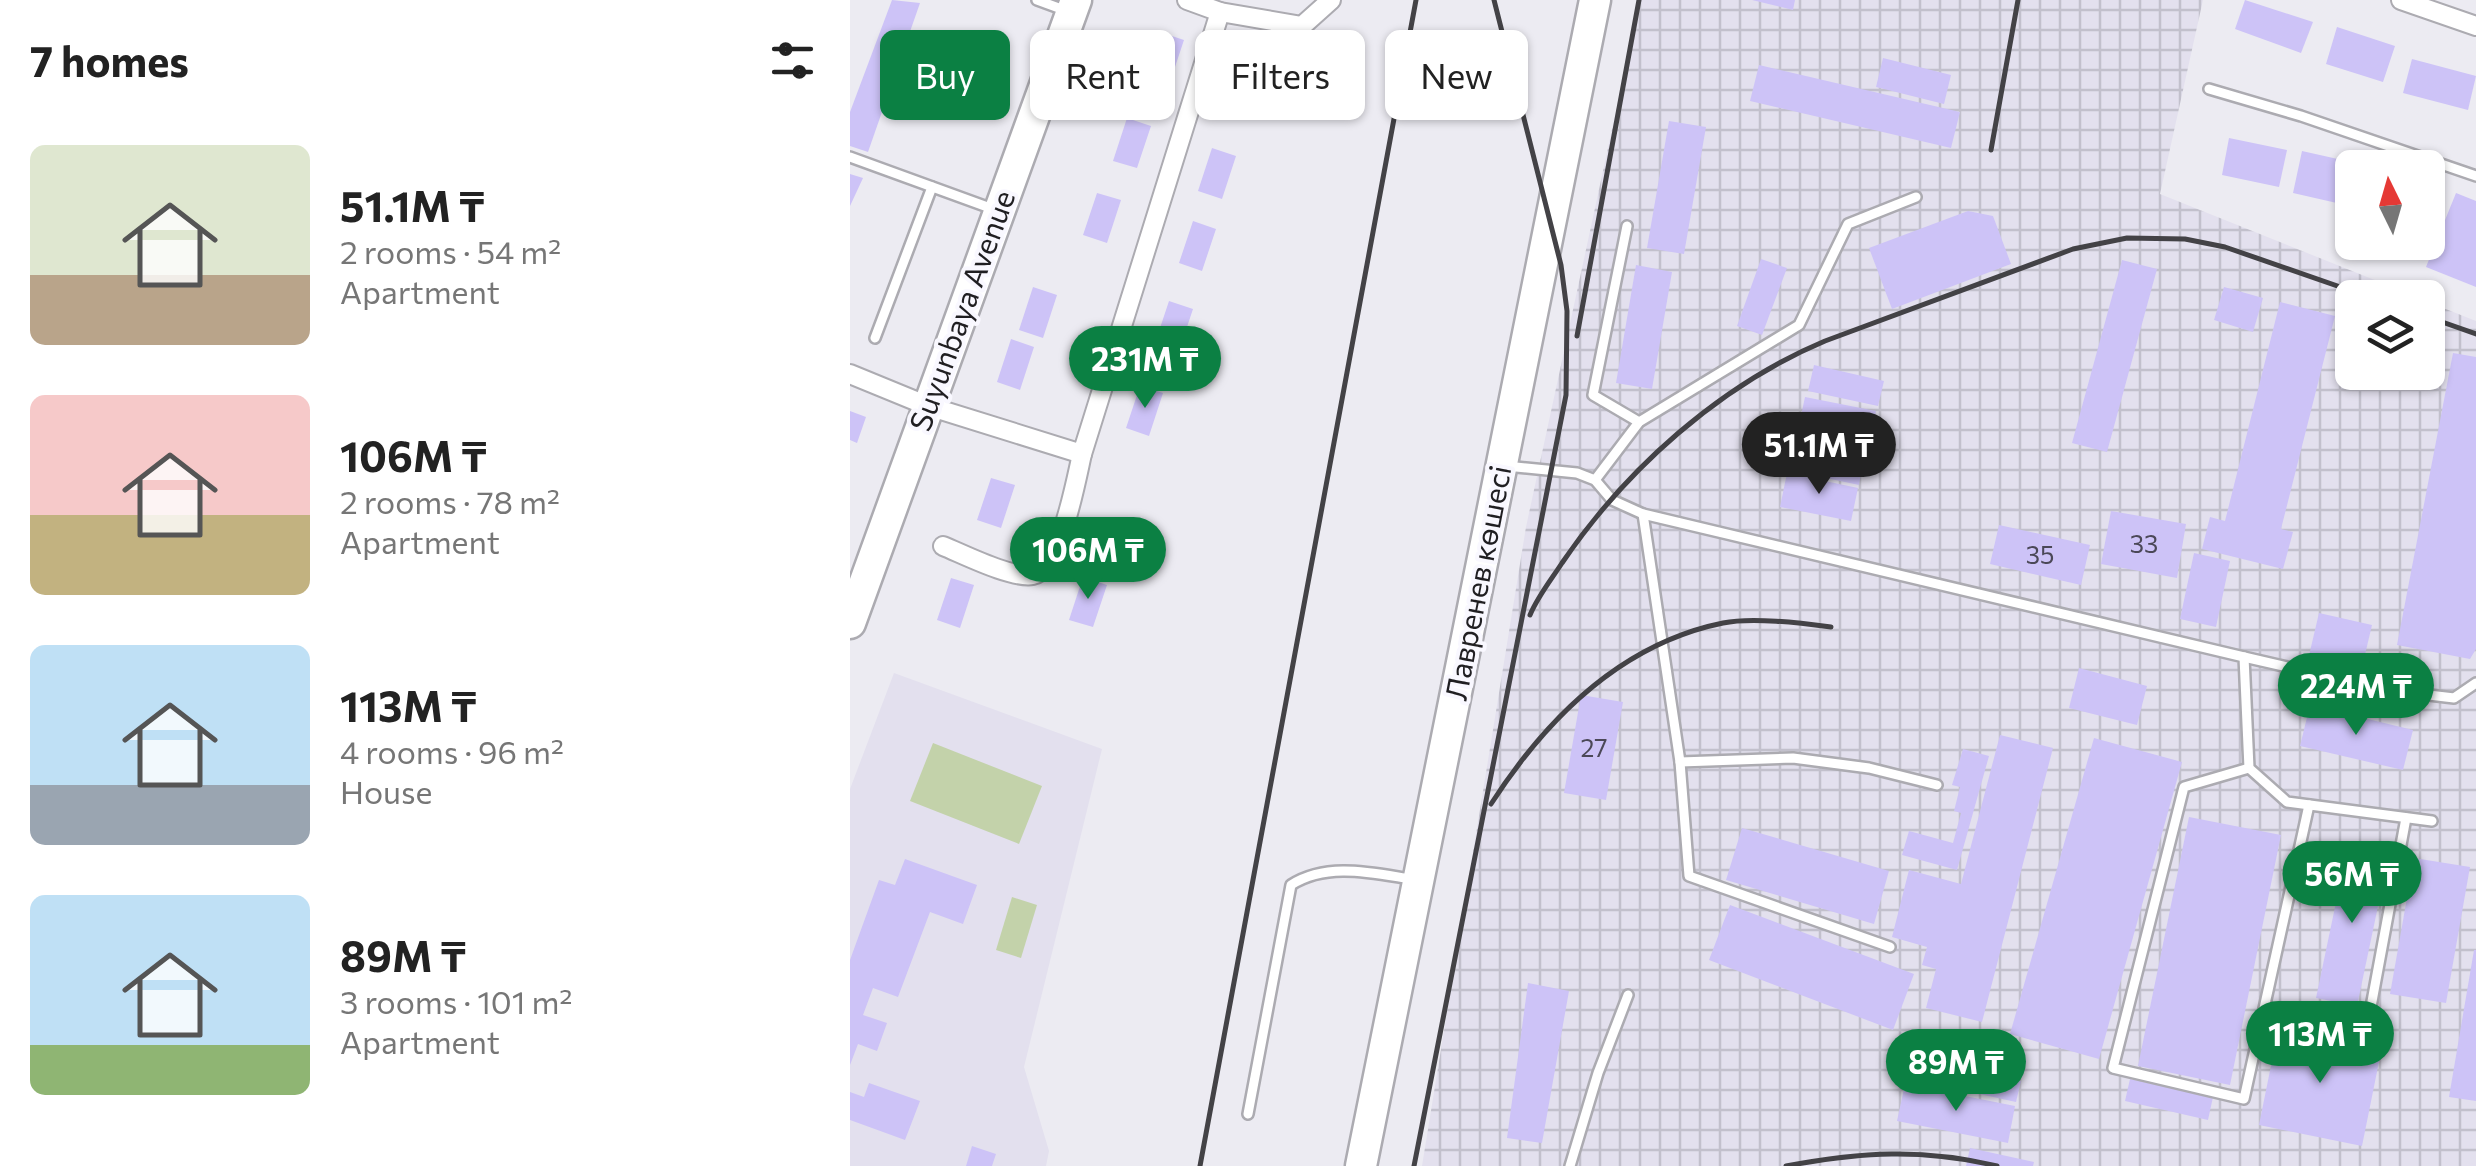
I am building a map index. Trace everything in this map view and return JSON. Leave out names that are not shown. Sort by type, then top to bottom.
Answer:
[{"type":"main road","name":"Лавренев көшесі","points":[[1362,1166],[1595,0]]},
{"type":"main road","name":"Suyunbaya Avenue","points":[[850,623],[1074,6]]},
{"type":"street","points":[[1187,0],[1220,12],[1302,26],[1331,0]]},
{"type":"street","points":[[2401,0],[2476,26]]},
{"type":"street","points":[[943,546],[1022,575],[1036,575],[1048,566],[1058,544],[1082,454],[1220,12]]},
{"type":"street","points":[[850,374],[928,406],[1082,454]]},
{"type":"lane","points":[[1036,0],[1074,6]]},
{"type":"lane","points":[[2209,89],[2476,176]]},
{"type":"lane","points":[[850,156],[999,212]]},
{"type":"lane","points":[[875,338],[932,187]]},
{"type":"lane","points":[[1595,480],[1639,422],[1799,325],[1848,224],[1916,197]]},
{"type":"lane","points":[[1626,226],[1593,395],[1639,422]]},
{"type":"lane","points":[[1503,465],[1577,473],[1595,480],[1612,500],[1643,514],[2387,690],[2454,698],[2476,684]]},
{"type":"lane","points":[[1643,514],[1680,762],[1689,876],[1890,947]]},
{"type":"lane","points":[[2244,657],[2248,768],[2287,802],[2432,821]]},
{"type":"lane","points":[[1680,762],[1793,758],[1870,768],[1937,786]]},
{"type":"lane","points":[[2248,768],[2184,787],[2113,1068],[2244,1099],[2309,805]]},
{"type":"lane","points":[[2368,1023],[2406,818]]},
{"type":"lane","points":[[1248,1114],[1291,885],[1308,874],[1338,871],[1419,880]]},
{"type":"lane","points":[[1570,1166],[1598,1073],[1628,994]]},
{"type":"shaded area","points":[[1640,0],[2203,0],[2160,194],[2375,280],[2335,280],[2335,390],[2445,390],[2445,309],[2476,321],[2476,1166],[1422,1166],[1526,527]]},
{"type":"shaded area","points":[[894,673],[1102,749],[1024,1067],[1049,1151],[1046,1166],[850,1166],[850,789]]},
{"type":"green space","points":[[933,743],[1042,786],[1019,844],[910,801]]},
{"type":"green space","points":[[1012,897],[1037,905],[1021,958],[996,950]]},
{"type":"building","points":[[892,0],[920,3],[911,30],[881,30]]},
{"type":"building","points":[[1752,0],[1795,0],[1793,10]]},
{"type":"building","points":[[2245,0],[2313,22],[2301,53],[2235,29]]},
{"type":"building","points":[[2337,27],[2395,46],[2383,82],[2326,64]]},
{"type":"building","points":[[880,32],[880,118],[868,152],[850,146],[850,112]]},
{"type":"building","points":[[1175,37],[1184,40],[1175,67]]},
{"type":"building","points":[[1883,58],[1951,75],[1944,104],[1876,87]]},
{"type":"building","points":[[2412,59],[2476,76],[2468,110],[2403,93]]},
{"type":"building","points":[[1759,65],[1960,112],[1951,148],[1750,101]]},
{"type":"building","points":[[1126,120],[1151,126],[1137,168],[1113,161]]},
{"type":"building","points":[[1669,121],[1706,127],[1684,254],[1647,248]]},
{"type":"building","points":[[2229,138],[2287,150],[2279,187],[2222,175]]},
{"type":"building","points":[[1212,148],[1236,156],[1222,199],[1198,191]]},
{"type":"building","points":[[2302,151],[2335,158],[2335,203],[2293,193]]},
{"type":"building","points":[[850,174],[863,178],[850,206]]},
{"type":"building","points":[[1097,193],[1121,200],[1107,243],[1083,235]]},
{"type":"building","points":[[2456,193],[2476,201],[2476,287],[2426,267],[2429,260],[2445,260],[2445,220]]},
{"type":"building","points":[[1968,211],[1993,216],[2011,264],[1892,309],[1869,248]]},
{"type":"building","points":[[1193,221],[1216,229],[1202,271],[1179,263]]},
{"type":"building","points":[[1761,259],[1787,268],[1762,335],[1737,326]]},
{"type":"building","points":[[2122,260],[2157,269],[2107,452],[2072,443]]},
{"type":"building","points":[[1636,265],[1672,272],[1652,389],[1616,383]]},
{"type":"building","points":[[1033,287],[1057,295],[1043,338],[1019,330]]},
{"type":"building","points":[[2224,287],[2263,298],[2253,332],[2214,320]]},
{"type":"building","points":[[1169,301],[1193,309],[1179,351],[1155,343]]},
{"type":"building","points":[[2280,302],[2335,316],[2281,529],[2293,532],[2283,569],[2202,549],[2210,517],[2225,521]]},
{"type":"building","points":[[1011,339],[1034,347],[1020,390],[997,382]]},
{"type":"building","points":[[2453,353],[2476,357],[2476,649],[2470,659],[2397,645]]},
{"type":"building","points":[[1814,365],[1884,381],[1878,406],[1808,391]]},
{"type":"building","points":[[1140,386],[1163,393],[1149,436],[1126,428]]},
{"type":"building","points":[[1805,397],[1876,411],[1869,444],[1798,430]]},
{"type":"building","points":[[850,411],[866,417],[857,443],[850,440]]},
{"type":"building","points":[[1795,437],[1865,451],[1859,485],[1788,470]]},
{"type":"building","points":[[1787,473],[1858,488],[1851,521],[1780,507]]},
{"type":"building","points":[[991,478],[1015,485],[1001,528],[977,520]]},
{"type":"building","points":[[2111,511],[2186,524],[2177,578],[2101,564]]},
{"type":"building","points":[[1102,518],[1126,526],[1112,568],[1089,561]]},
{"type":"building","points":[[1999,525],[2090,545],[2081,585],[1990,564]]},
{"type":"building","points":[[2194,553],[2230,561],[2216,627],[2180,619]]},
{"type":"building","points":[[1083,577],[1107,585],[1093,627],[1069,620]]},
{"type":"building","points":[[951,578],[974,585],[960,628],[937,620]]},
{"type":"building","points":[[2319,613],[2372,625],[2360,676],[2307,664]]},
{"type":"building","points":[[2079,668],[2147,686],[2137,725],[2069,708]]},
{"type":"building","points":[[1581,695],[1623,702],[1606,800],[1564,793]]},
{"type":"building","points":[[2310,705],[2413,730],[2403,770],[2300,746]]},
{"type":"building","points":[[2000,735],[2053,748],[1982,1022],[1926,1008],[1936,969],[1922,965],[1927,947],[1892,937],[1909,870],[1961,884]]},
{"type":"building","points":[[2094,738],[2182,762],[2099,1059],[2010,1034]]},
{"type":"building","points":[[1963,749],[1989,756],[1957,870],[1902,855],[1909,831],[1953,843],[1961,813],[1954,811],[1960,787],[1952,785]]},
{"type":"building","points":[[2189,817],[2281,835],[2230,1085],[2138,1066]]},
{"type":"building","points":[[1742,828],[1889,871],[1874,924],[1726,880]]},
{"type":"building","points":[[2348,845],[2389,854],[2357,1006],[2316,998]]},
{"type":"building","points":[[2414,858],[2470,867],[2446,1003],[2390,994]]},
{"type":"building","points":[[905,859],[977,885],[963,924],[930,912],[898,997],[873,988],[863,1015],[887,1023],[877,1051],[858,1044],[850,1065],[850,960],[879,880],[895,885]]},
{"type":"building","points":[[1730,905],[1914,974],[1893,1030],[1709,960]]},
{"type":"building","points":[[2476,950],[2476,1101],[2449,1097]]},
{"type":"building","points":[[1528,983],[1569,991],[1542,1143],[1507,1138]]},
{"type":"building","points":[[2279,1026],[2382,1047],[2362,1146],[2259,1125]]},
{"type":"building","points":[[1934,1062],[2021,1081],[2016,1102],[1929,1083]]},
{"type":"building","points":[[2130,1079],[2213,1097],[2208,1120],[2125,1101]]},
{"type":"building","points":[[869,1083],[920,1101],[905,1140],[850,1120],[850,1092],[864,1097]]},
{"type":"building","points":[[1905,1084],[2015,1106],[2008,1143],[1897,1121]]},
{"type":"building","points":[[972,1146],[996,1154],[992,1166],[966,1166]]},
{"type":"building","points":[[1970,1148],[2034,1162],[2033,1166],[1966,1166]]},
{"type":"railway","points":[[1200,1166],[1416,0]]},
{"type":"railway","points":[[1414,1166],[1566,395],[1567,311],[1561,265],[1494,0]]},
{"type":"railway","points":[[1577,336],[1639,0]]},
{"type":"railway","points":[[1991,150],[2018,0]]},
{"type":"railway","points":[[1530,615],[1587,528],[1678,433],[1749,381],[1825,341],[2073,249],[2127,238],[2185,239],[2225,247],[2335,285]]},
{"type":"railway","points":[[2445,323],[2476,334]]},
{"type":"railway","points":[[1491,804],[1561,715],[1619,667],[1651,648],[1686,633],[1735,621],[1831,627]]},
{"type":"railway","points":[[1786,1166],[1892,1154],[1943,1156],[1997,1166]]}]
